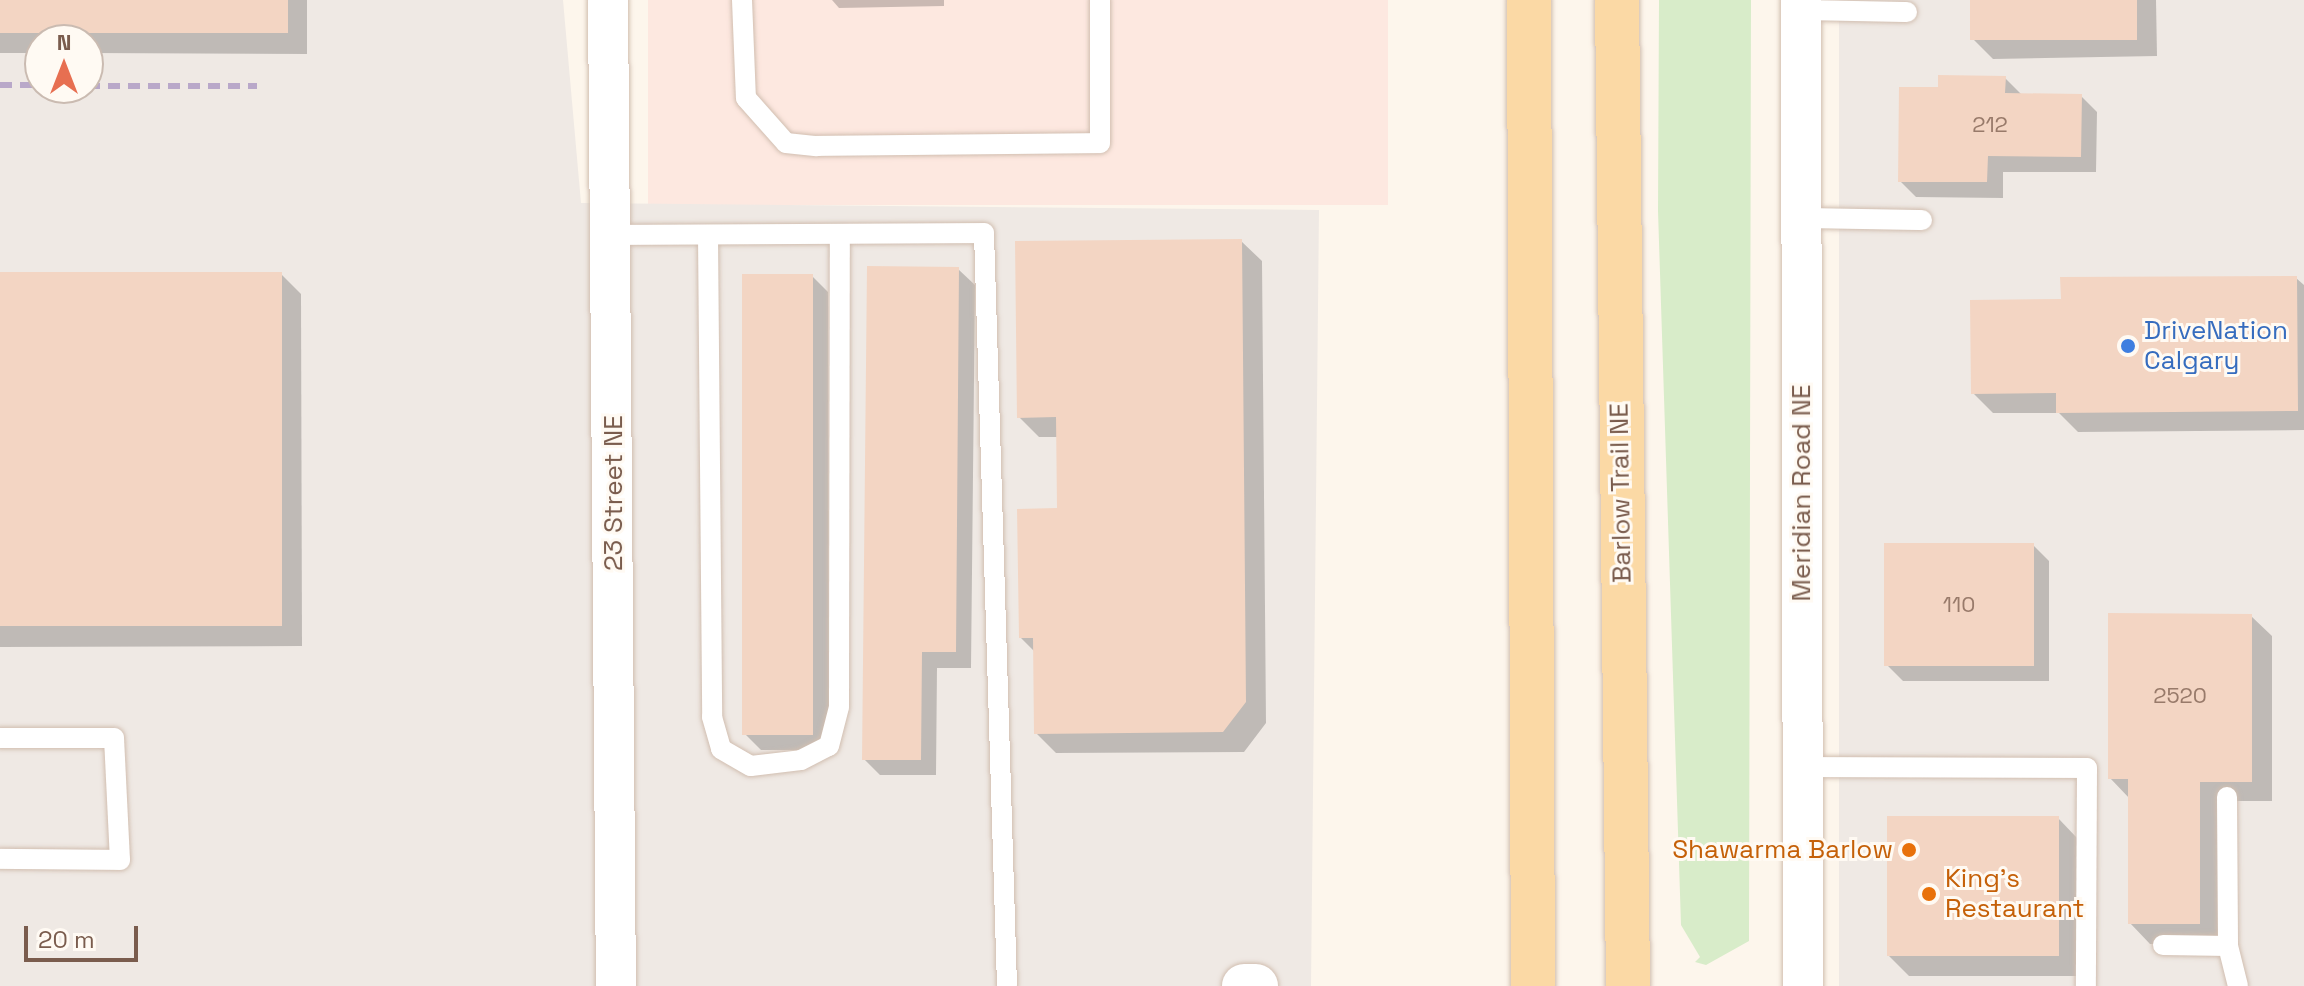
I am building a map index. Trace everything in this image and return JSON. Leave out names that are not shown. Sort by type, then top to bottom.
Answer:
[{"type":"main road","points":[[1529,0],[1533,986]]},
{"type":"main road","name":"Barlow Trail NE","points":[[1617,0],[1628,986]]},
{"type":"street","name":"23 Street NE","points":[[608,0],[613,235],[616,986]]},
{"type":"street","name":"Meridian Road NE","points":[[1801,5],[1803,986]]},
{"type":"street","points":[[1244,986],[1256,986]]},
{"type":"lane","points":[[742,0],[746,98],[786,143],[817,146],[1100,143],[1100,0]]},
{"type":"lane","points":[[1801,5],[1907,12]]},
{"type":"lane","points":[[1802,218],[1922,220]]},
{"type":"lane","points":[[613,235],[984,233],[1007,986]]},
{"type":"lane","points":[[708,235],[712,717],[721,749],[751,766],[801,760],[829,746],[839,707],[840,234]]},
{"type":"lane","points":[[0,738],[114,738],[120,860],[0,859]]},
{"type":"lane","points":[[1802,767],[2087,768],[2086,986]]},
{"type":"lane","points":[[2227,797],[2228,946],[2238,986]]},
{"type":"lane","points":[[2163,945],[2228,946]]},
{"type":"shaded area","points":[[0,0],[563,0],[581,203],[1319,210],[1311,986],[0,986]]},
{"type":"shaded area","points":[[648,0],[1388,0],[1388,205],[648,205]]},
{"type":"shaded area","points":[[1839,0],[2304,0],[2304,986],[1839,986]]},
{"type":"green space","points":[[1659,0],[1751,0],[1749,941],[1706,965],[1695,962],[1700,957],[1681,925],[1658,211]]},
{"type":"building","points":[[0,0],[288,0],[288,33],[104,33],[104,24],[24,24],[24,33],[0,33]]},
{"type":"building","points":[[1970,0],[2137,0],[2137,40],[1970,40]]},
{"type":"building","points":[[1938,75],[2006,76],[2005,93],[2082,94],[2081,157],[1988,156],[1987,182],[1898,182],[1899,87],[1938,87]]},
{"type":"building","points":[[1242,239],[1246,702],[1223,732],[1034,734],[1033,638],[1019,638],[1017,509],[1057,508],[1056,417],[1017,418],[1015,241]]},
{"type":"building","points":[[867,266],[959,267],[956,652],[922,652],[921,760],[862,760]]},
{"type":"building","points":[[0,272],[282,272],[282,626],[0,626]]},
{"type":"building","points":[[742,274],[813,274],[813,735],[742,735]]},
{"type":"building","points":[[2297,276],[2298,411],[2056,413],[2056,393],[1971,394],[1970,300],[2061,299],[2060,277]]},
{"type":"building","points":[[1884,543],[2034,543],[2034,666],[1884,666]]},
{"type":"building","points":[[2108,613],[2252,614],[2252,782],[2200,782],[2200,924],[2128,924],[2128,779],[2108,779]]},
{"type":"building","points":[[1887,816],[2059,816],[2059,956],[1887,956]]},
{"type":"railway","points":[[0,85],[24,85]]},
{"type":"railway","points":[[104,86],[257,86]]},
{"type":"place","name":"DriveNation Calgary","points":[[2128,346]]},
{"type":"place","name":"Shawarma Barlow","points":[[1909,850]]},
{"type":"place","name":"King's Restaurant","points":[[1929,894]]}]
